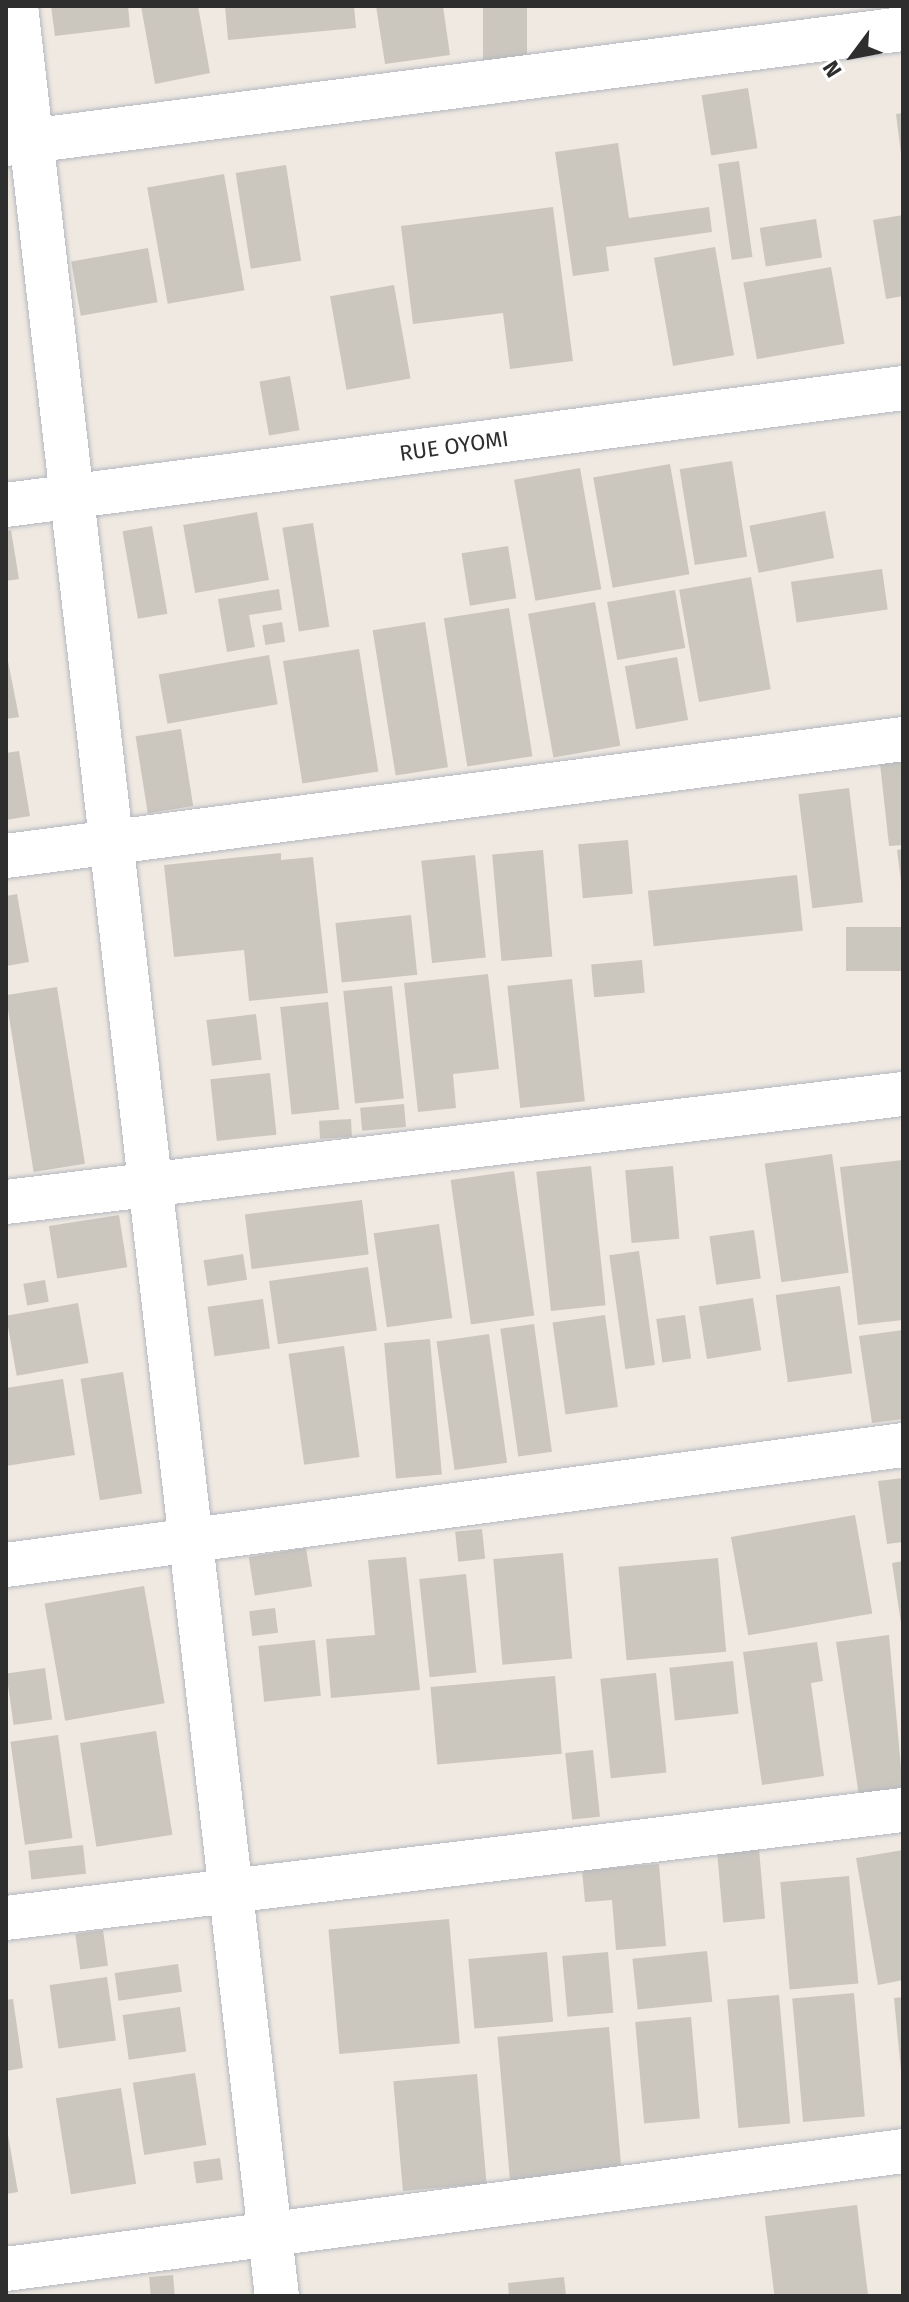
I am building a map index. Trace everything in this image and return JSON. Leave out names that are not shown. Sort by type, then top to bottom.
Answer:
[{"type":"street","points":[[16,6],[20,142],[153,1180],[195,1536],[277,2296]]},
{"type":"street","points":[[20,142],[903,29]]},
{"type":"street","name":"RUE OYOMI","points":[[6,505],[903,388]]},
{"type":"street","points":[[6,856],[903,739]]},
{"type":"street","points":[[6,1202],[153,1180],[903,1094]]},
{"type":"street","points":[[6,1565],[195,1536],[903,1445]]},
{"type":"street","points":[[6,1918],[903,1810]]},
{"type":"street","points":[[6,2269],[269,2230],[903,2151]]},
{"type":"building","points":[[51,6],[128,6],[130,27],[55,36]]},
{"type":"building","points":[[141,6],[198,6],[210,73],[155,84]]},
{"type":"building","points":[[225,6],[354,6],[356,28],[228,40]]},
{"type":"building","points":[[376,6],[443,6],[450,55],[385,64]]},
{"type":"building","points":[[483,6],[527,6],[527,72],[483,72]]},
{"type":"building","points":[[748,88],[758,148],[711,156],[702,95]]},
{"type":"building","points":[[903,113],[903,154],[901,154],[896,114]]},
{"type":"building","points":[[618,143],[629,218],[709,207],[712,232],[606,247],[609,271],[573,276],[555,152]]},
{"type":"building","points":[[739,161],[752,257],[732,260],[718,164]]},
{"type":"building","points":[[286,165],[301,261],[251,269],[236,173]]},
{"type":"building","points":[[224,174],[244,290],[168,304],[147,188]]},
{"type":"building","points":[[553,207],[573,361],[510,369],[503,313],[413,324],[401,226]]},
{"type":"building","points":[[903,215],[903,296],[886,299],[873,220]]},
{"type":"building","points":[[816,219],[822,258],[766,266],[760,228]]},
{"type":"building","points":[[715,247],[734,355],[673,366],[654,258]]},
{"type":"building","points":[[148,248],[158,302],[81,316],[71,262]]},
{"type":"building","points":[[831,267],[845,344],[757,359],[743,282]]},
{"type":"building","points":[[394,285],[410,379],[346,390],[330,296]]},
{"type":"building","points":[[290,376],[300,430],[269,436],[259,381]]},
{"type":"building","points":[[732,461],[747,557],[695,565],[680,469]]},
{"type":"building","points":[[670,464],[689,574],[613,588],[593,478]]},
{"type":"building","points":[[580,468],[601,589],[535,601],[514,480]]},
{"type":"building","points":[[825,511],[834,558],[759,573],[749,526]]},
{"type":"building","points":[[257,512],[269,580],[195,593],[183,525]]},
{"type":"building","points":[[313,523],[329,627],[299,632],[282,528]]},
{"type":"building","points":[[152,526],[167,614],[138,619],[122,531]]},
{"type":"building","points":[[11,530],[19,579],[6,581],[6,531]]},
{"type":"building","points":[[508,546],[516,598],[470,606],[462,553]]},
{"type":"building","points":[[882,569],[888,610],[797,622],[791,582]]},
{"type":"building","points":[[751,577],[771,689],[699,702],[679,590]]},
{"type":"building","points":[[279,589],[282,610],[249,615],[255,647],[227,652],[218,599]]},
{"type":"building","points":[[675,590],[685,648],[617,660],[607,602]]},
{"type":"building","points":[[595,602],[620,746],[553,758],[528,614]]},
{"type":"building","points":[[509,608],[532,756],[467,766],[444,618]]},
{"type":"building","points":[[282,622],[285,642],[265,645],[262,625]]},
{"type":"building","points":[[425,622],[448,767],[396,775],[373,630]]},
{"type":"building","points":[[359,649],[378,771],[302,784],[283,661]]},
{"type":"building","points":[[6,651],[19,717],[6,719]]},
{"type":"building","points":[[269,655],[278,704],[167,724],[159,674]]},
{"type":"building","points":[[677,657],[688,720],[636,729],[625,666]]},
{"type":"building","points":[[181,729],[193,806],[148,813],[136,736]]},
{"type":"building","points":[[19,751],[30,816],[6,820],[6,753]]},
{"type":"building","points":[[903,760],[903,845],[889,846],[880,763]]},
{"type":"building","points":[[849,788],[863,902],[812,908],[798,794]]},
{"type":"building","points":[[628,840],[633,894],[583,898],[578,844]]},
{"type":"building","points":[[903,849],[903,882],[901,882],[897,850]]},
{"type":"building","points":[[543,850],[552,957],[502,961],[492,854]]},
{"type":"building","points":[[281,853],[281,860],[313,857],[328,993],[249,1001],[244,950],[174,957],[164,865]]},
{"type":"building","points":[[475,855],[486,957],[432,963],[421,861]]},
{"type":"building","points":[[797,875],[803,931],[654,946],[648,891]]},
{"type":"building","points":[[17,894],[29,962],[6,966],[6,896]]},
{"type":"building","points":[[411,915],[417,975],[342,983],[335,923]]},
{"type":"building","points":[[846,927],[903,927],[903,971],[846,971]]},
{"type":"building","points":[[642,960],[645,993],[594,997],[591,964]]},
{"type":"building","points":[[488,974],[499,1069],[453,1074],[456,1108],[418,1112],[404,983]]},
{"type":"building","points":[[572,979],[585,1101],[520,1108],[507,986]]},
{"type":"building","points":[[392,986],[404,1098],[355,1104],[343,991]]},
{"type":"building","points":[[57,987],[85,1164],[34,1172],[6,995]]},
{"type":"building","points":[[328,1002],[339,1109],[292,1114],[280,1007]]},
{"type":"building","points":[[256,1014],[262,1060],[212,1066],[206,1020]]},
{"type":"building","points":[[270,1073],[276,1135],[217,1141],[210,1079]]},
{"type":"building","points":[[404,1104],[406,1127],[362,1131],[360,1108]]},
{"type":"building","points":[[351,1119],[352,1137],[320,1139],[319,1121]]},
{"type":"building","points":[[832,1154],[849,1273],[781,1282],[765,1163]]},
{"type":"building","points":[[903,1160],[903,1320],[858,1325],[840,1167]]},
{"type":"building","points":[[591,1166],[606,1305],[551,1311],[536,1172]]},
{"type":"building","points":[[673,1166],[679,1239],[632,1243],[625,1170]]},
{"type":"building","points":[[514,1171],[534,1316],[471,1324],[451,1180]]},
{"type":"building","points":[[362,1200],[369,1255],[252,1269],[245,1214]]},
{"type":"building","points":[[119,1215],[127,1267],[57,1278],[49,1226]]},
{"type":"building","points":[[439,1224],[452,1318],[387,1327],[374,1233]]},
{"type":"building","points":[[754,1230],[761,1279],[716,1285],[709,1236]]},
{"type":"building","points":[[639,1251],[655,1365],[625,1369],[609,1255]]},
{"type":"building","points":[[243,1254],[247,1280],[208,1286],[203,1260]]},
{"type":"building","points":[[368,1267],[377,1330],[278,1344],[269,1281]]},
{"type":"building","points":[[45,1280],[49,1302],[27,1305],[23,1284]]},
{"type":"building","points":[[840,1286],[852,1373],[788,1382],[776,1295]]},
{"type":"building","points":[[753,1298],[761,1350],[707,1359],[699,1307]]},
{"type":"building","points":[[263,1299],[270,1349],[215,1356],[208,1307]]},
{"type":"building","points":[[78,1303],[89,1363],[17,1376],[6,1316]]},
{"type":"building","points":[[605,1315],[618,1407],[565,1414],[553,1322]]},
{"type":"building","points":[[685,1315],[691,1359],[662,1363],[656,1319]]},
{"type":"building","points":[[534,1324],[552,1452],[518,1456],[500,1329]]},
{"type":"building","points":[[903,1330],[903,1419],[872,1423],[859,1336]]},
{"type":"building","points":[[489,1334],[507,1463],[455,1470],[437,1341]]},
{"type":"building","points":[[430,1339],[442,1474],[396,1478],[384,1343]]},
{"type":"building","points":[[344,1346],[360,1457],[304,1465],[289,1354]]},
{"type":"building","points":[[123,1372],[142,1493],[100,1500],[81,1379]]},
{"type":"building","points":[[63,1379],[75,1455],[6,1466],[6,1388]]},
{"type":"building","points":[[903,1478],[903,1542],[887,1544],[878,1481]]},
{"type":"building","points":[[855,1515],[872,1613],[748,1635],[731,1537]]},
{"type":"building","points":[[482,1529],[485,1559],[458,1562],[455,1532]]},
{"type":"building","points":[[306,1548],[312,1587],[255,1596],[249,1557]]},
{"type":"building","points":[[563,1553],[572,1659],[503,1665],[493,1559]]},
{"type":"building","points":[[406,1557],[420,1690],[331,1698],[326,1639],[375,1635],[368,1560]]},
{"type":"building","points":[[718,1558],[726,1652],[627,1660],[618,1567]]},
{"type":"building","points":[[903,1561],[903,1623],[901,1623],[892,1563]]},
{"type":"building","points":[[466,1574],[476,1672],[430,1677],[419,1579]]},
{"type":"building","points":[[144,1586],[165,1703],[65,1721],[45,1604]]},
{"type":"building","points":[[275,1608],[278,1633],[252,1636],[249,1611]]},
{"type":"building","points":[[889,1635],[903,1790],[859,1796],[836,1642]]},
{"type":"building","points":[[315,1640],[321,1696],[264,1702],[258,1646]]},
{"type":"building","points":[[817,1642],[823,1681],[811,1683],[824,1776],[762,1785],[743,1652]]},
{"type":"building","points":[[733,1661],[739,1714],[675,1720],[669,1668]]},
{"type":"building","points":[[45,1668],[52,1719],[14,1725],[6,1673]]},
{"type":"building","points":[[656,1673],[666,1772],[611,1778],[600,1679]]},
{"type":"building","points":[[555,1676],[562,1754],[437,1765],[430,1687]]},
{"type":"building","points":[[156,1731],[172,1835],[96,1847],[80,1743]]},
{"type":"building","points":[[58,1735],[72,1838],[25,1845],[10,1742]]},
{"type":"building","points":[[593,1750],[600,1817],[572,1820],[565,1753]]},
{"type":"building","points":[[83,1845],[86,1874],[31,1880],[28,1851]]},
{"type":"building","points":[[759,1849],[765,1919],[723,1922],[717,1853]]},
{"type":"building","points":[[903,1850],[903,1980],[878,1985],[856,1858]]},
{"type":"building","points":[[659,1864],[666,1946],[616,1950],[612,1900],[585,1902],[582,1870]]},
{"type":"building","points":[[849,1876],[858,1984],[790,1990],[780,1882]]},
{"type":"building","points":[[449,1919],[460,2044],[339,2054],[328,1930]]},
{"type":"building","points":[[103,1930],[108,1966],[80,1970],[75,1934]]},
{"type":"building","points":[[707,1951],[712,2002],[638,2010],[632,1959]]},
{"type":"building","points":[[547,1952],[553,2022],[474,2029],[468,1959]]},
{"type":"building","points":[[608,1952],[613,2013],[567,2017],[562,1956]]},
{"type":"building","points":[[178,1964],[182,1992],[119,2001],[115,1973]]},
{"type":"building","points":[[107,1977],[116,2040],[58,2048],[50,1985]]},
{"type":"building","points":[[854,1993],[865,2117],[803,2122],[792,1998]]},
{"type":"building","points":[[779,1995],[790,2124],[738,2128],[727,2000]]},
{"type":"building","points":[[903,1997],[903,2071],[901,2071],[894,1998]]},
{"type":"building","points":[[13,1999],[23,2068],[6,2071],[6,2000]]},
{"type":"building","points":[[180,2007],[186,2052],[129,2060],[123,2015]]},
{"type":"building","points":[[691,2017],[700,2119],[644,2123],[635,2022]]},
{"type":"building","points":[[609,2027],[622,2174],[510,2184],[497,2037]]},
{"type":"building","points":[[195,2073],[206,2145],[144,2155],[133,2083]]},
{"type":"building","points":[[477,2074],[487,2184],[403,2191],[393,2081]]},
{"type":"building","points":[[121,2088],[136,2184],[71,2194],[56,2098]]},
{"type":"building","points":[[6,2124],[18,2192],[6,2194]]},
{"type":"building","points":[[220,2158],[223,2180],[196,2184],[193,2162]]},
{"type":"building","points":[[857,2205],[868,2296],[774,2296],[765,2216]]},
{"type":"building","points":[[173,2275],[175,2296],[151,2296],[149,2277]]},
{"type":"building","points":[[564,2277],[566,2296],[509,2296],[508,2283]]}]
